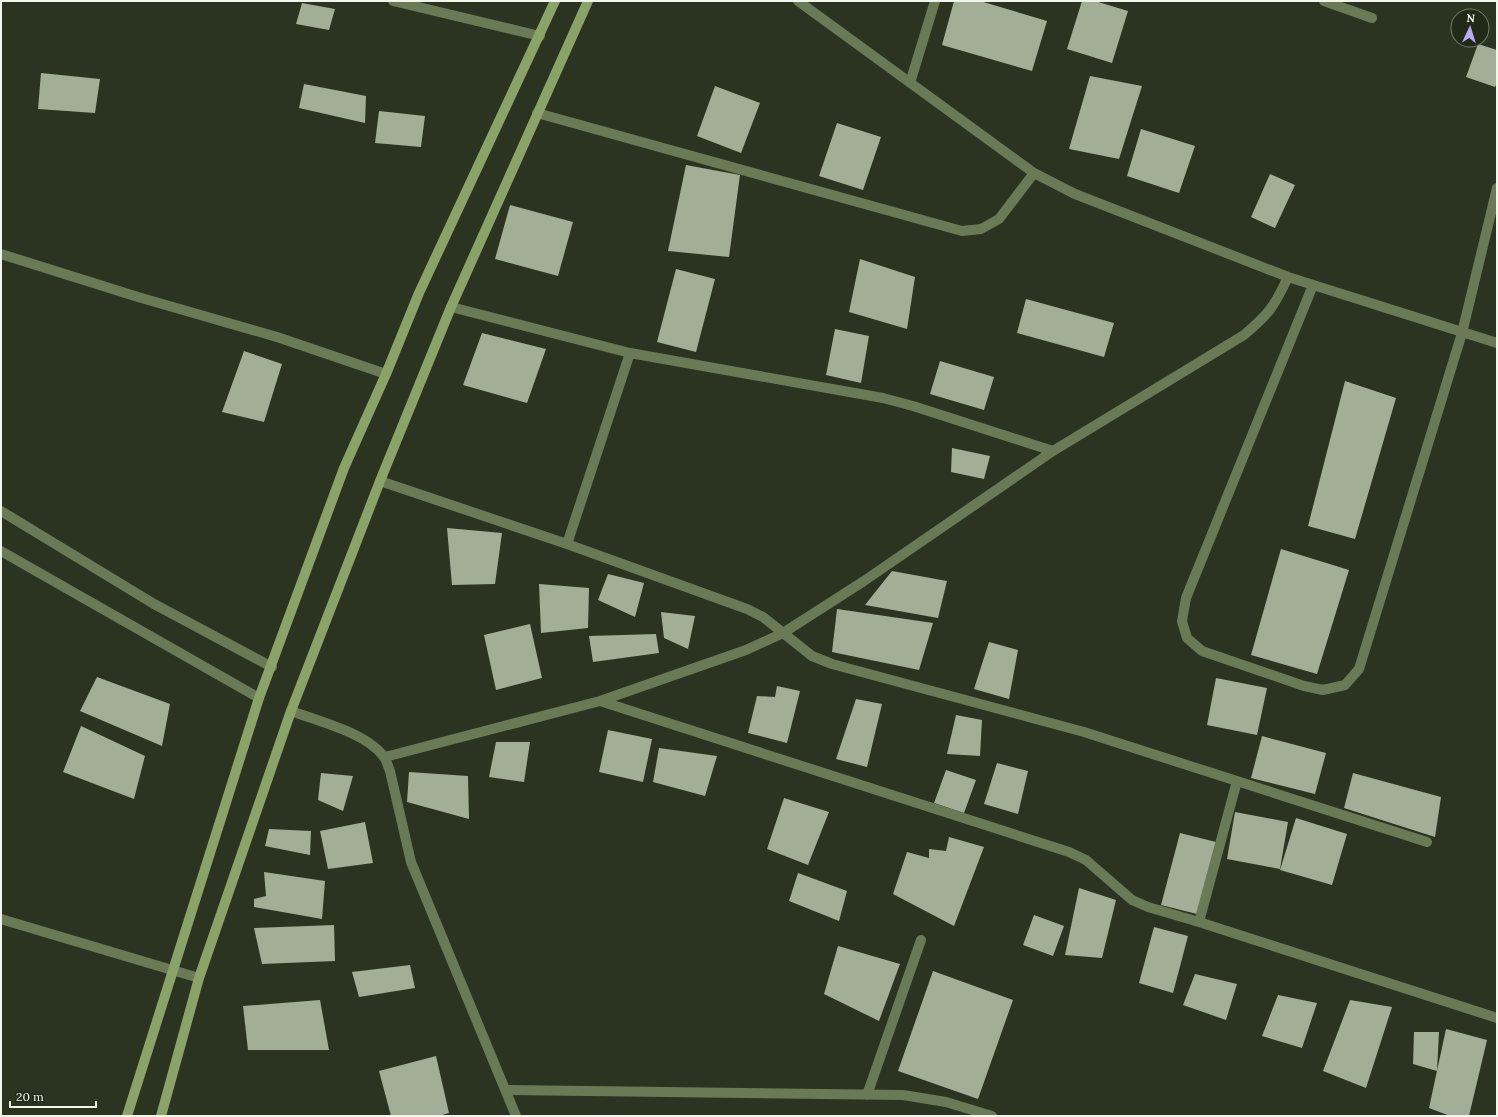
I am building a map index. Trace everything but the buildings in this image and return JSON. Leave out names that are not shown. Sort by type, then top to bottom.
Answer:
[{"type":"main road","points":[[126,1116],[174,970],[259,698],[272,667],[344,468],[386,374],[419,293],[556,1]]},
{"type":"main road","points":[[162,1116],[199,978],[291,711],[380,481],[451,307],[588,1]]},
{"type":"street","points":[[394,1],[540,36]]},
{"type":"street","points":[[798,1],[1034,173],[1075,194],[1288,277],[1497,343]]},
{"type":"street","points":[[910,83],[935,1]]},
{"type":"street","points":[[1324,1],[1372,18]]},
{"type":"street","points":[[537,113],[962,231],[981,229],[999,219],[1034,173]]},
{"type":"street","points":[[1313,285],[1186,598],[1182,621],[1187,638],[1202,651],[1304,686],[1323,690],[1345,685],[1359,668],[1462,333],[1497,188]]},
{"type":"street","points":[[1,254],[138,297],[277,337],[386,374]]},
{"type":"street","points":[[385,757],[600,701],[746,650],[783,634],[1052,451],[1244,335],[1266,318],[1277,302],[1288,277]]},
{"type":"street","points":[[451,307],[630,353],[883,398],[913,406],[1052,451]]},
{"type":"street","points":[[567,544],[630,353]]},
{"type":"street","points":[[380,481],[567,544],[747,610],[763,617],[812,656],[832,664],[1084,732],[1427,842]]},
{"type":"street","points":[[1,511],[154,604],[272,667]]},
{"type":"street","points":[[1,550],[259,698]]},
{"type":"street","points":[[600,701],[1069,852],[1086,860],[1132,900],[1148,907],[1497,1018]]},
{"type":"street","points":[[291,711],[361,738],[385,757],[390,771],[411,862],[507,1090],[515,1114],[504,1116]]},
{"type":"street","points":[[1199,922],[1237,781]]},
{"type":"street","points":[[1,920],[199,978]]},
{"type":"street","points":[[867,1095],[921,940]]},
{"type":"street","points":[[507,1090],[903,1095],[932,1099],[992,1116]]}]
